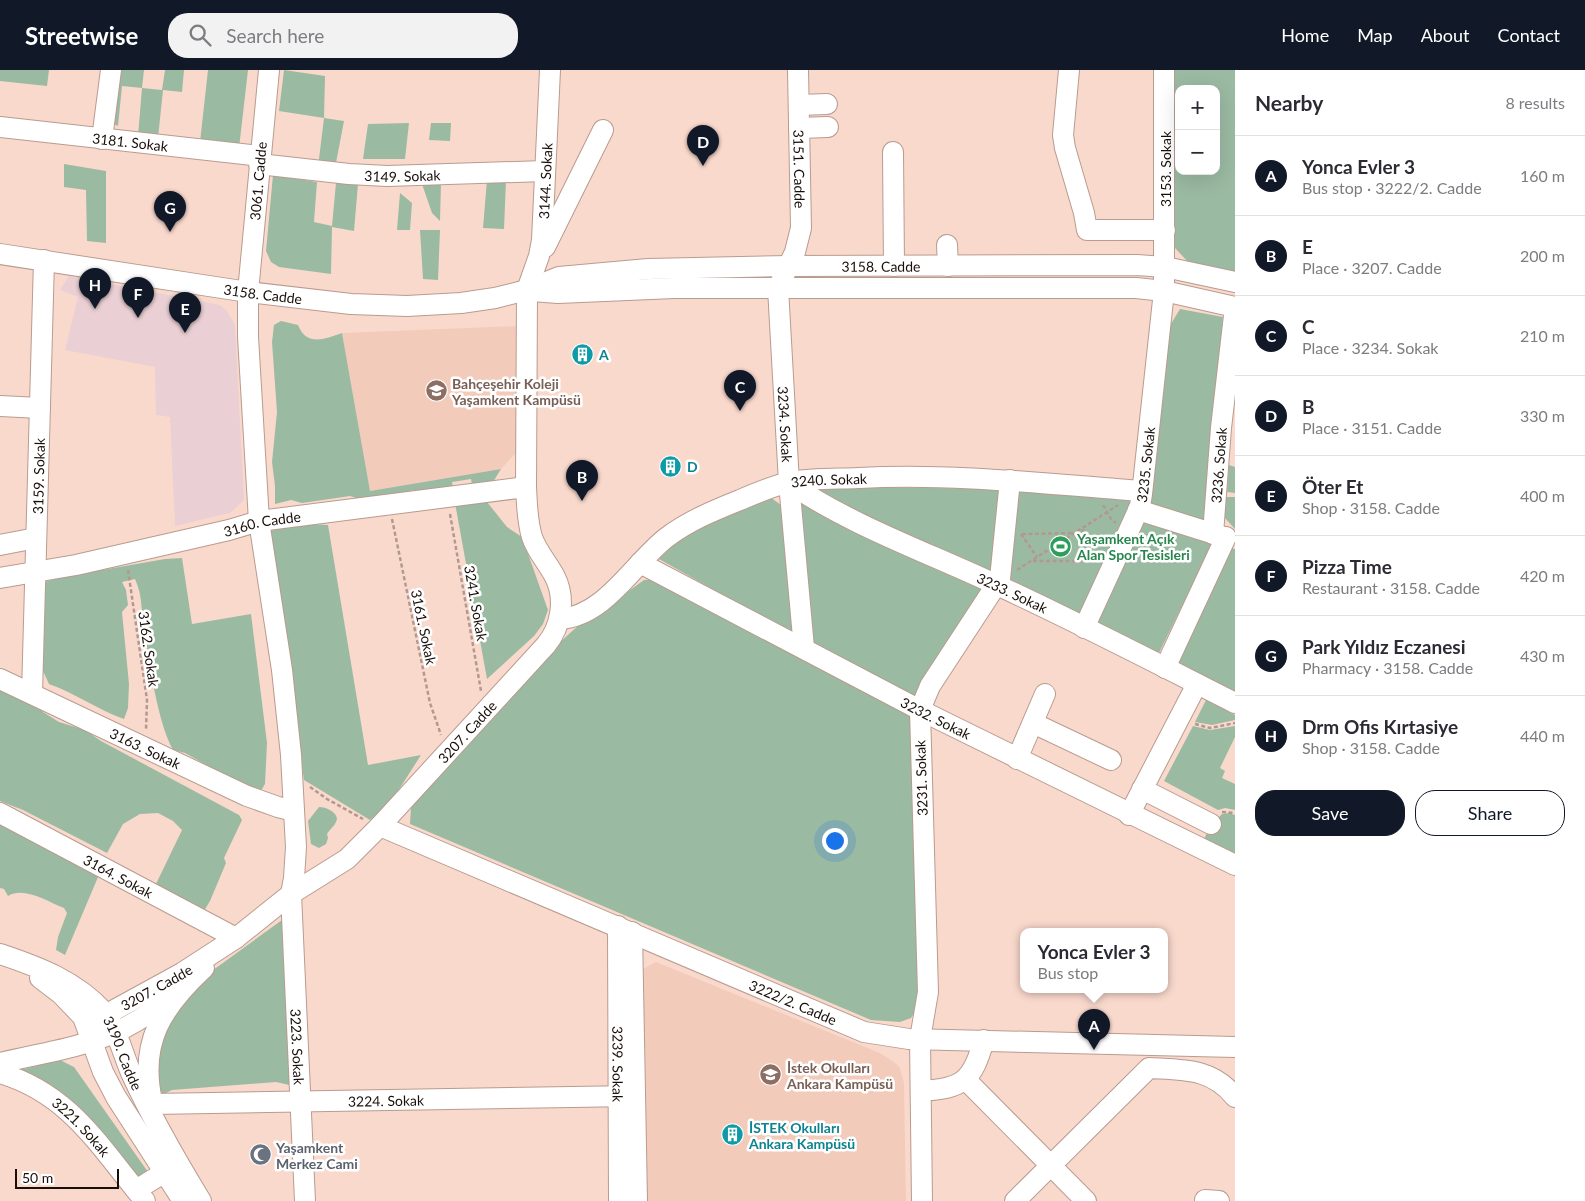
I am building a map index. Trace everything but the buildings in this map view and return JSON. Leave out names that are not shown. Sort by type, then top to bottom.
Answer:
[{"type":"street","points":[[102,139],[111,70]]},
{"type":"street","name":"3061. Cadde","points":[[259,522],[248,351],[248,292],[269,70]]},
{"type":"street","name":"3144. Sokak","points":[[527,290],[542,240],[550,70]]},
{"type":"street","name":"3151. Cadde","points":[[778,288],[796,252],[800,228],[798,70]]},
{"type":"street","points":[[1069,70],[1064,135],[1065,148],[1084,213],[1087,230],[1165,230]]},
{"type":"street","name":"3153. Sokak","points":[[1164,70],[1165,267]]},
{"type":"street","points":[[799,105],[827,104]]},
{"type":"street","name":"3181. Sokak","points":[[0,127],[260,160]]},
{"type":"street","points":[[799,128],[828,127]]},
{"type":"street","points":[[536,264],[603,130]]},
{"type":"street","points":[[893,152],[894,266]]},
{"type":"street","name":"3149. Sokak","points":[[260,160],[349,174],[387,176],[545,171]]},
{"type":"street","points":[[947,245],[948,266]]},
{"type":"street","name":"3158. Cadde","points":[[0,254],[248,292],[351,304],[407,306],[495,298],[527,290],[559,278],[591,273],[656,268],[1137,265],[1165,267],[1235,282]]},
{"type":"street","name":"3159. Sokak","points":[[32,694],[44,260]]},
{"type":"street","name":"3235. Sokak","points":[[1084,628],[1138,504],[1164,291],[1165,267]]},
{"type":"street","name":"3234. Sokak","points":[[778,288],[789,482],[804,648]]},
{"type":"street","name":"3158. Cadde","points":[[527,290],[558,293],[647,289],[1136,288],[1164,291],[1235,307]]},
{"type":"street","name":"3207. Cadde","points":[[89,1033],[106,1014],[182,973],[236,938],[291,894],[347,859],[380,826],[551,640],[560,619],[561,598],[555,578],[532,538],[528,518],[526,487],[527,290]]},
{"type":"street","name":"3236. Sokak","points":[[1165,668],[1225,537],[1235,307]]},
{"type":"street","points":[[0,406],[40,408]]},
{"type":"street","name":"3240. Sokak","points":[[560,619],[579,615],[611,593],[667,537],[687,525],[739,500],[789,482],[898,476],[1010,480],[1103,488],[1138,504],[1225,537]]},
{"type":"street","name":"3231. Sokak","points":[[922,1201],[920,1039],[928,992],[920,710],[930,686],[998,584],[1010,480]]},
{"type":"street","name":"3233. Sokak","points":[[789,482],[843,515],[998,584],[1235,703]]},
{"type":"street","name":"3160. Cadde","points":[[0,578],[126,553],[259,522],[526,487]]},
{"type":"street","name":"3223. Sokak","points":[[259,522],[282,670],[292,771],[296,862],[291,894],[306,1201]]},
{"type":"street","points":[[0,545],[36,538]]},
{"type":"street","name":"3232. Sokak","points":[[640,563],[920,710],[1129,815],[1235,865]]},
{"type":"street","name":"3163. Sokak","points":[[0,679],[247,796],[272,806],[294,811]]},
{"type":"street","points":[[1129,815],[1197,684]]},
{"type":"street","points":[[1017,759],[1045,694]]},
{"type":"street","points":[[1032,723],[1111,760]]},
{"type":"street","points":[[1142,789],[1211,824]]},
{"type":"street","name":"3164. Sokak","points":[[0,813],[236,938]]},
{"type":"street","name":"3222/2. Cadde","points":[[380,826],[864,1032],[920,1039],[1235,1046]]},
{"type":"street","name":"3239. Sokak","points":[[625,929],[627,1096],[637,1201]]},
{"type":"street","points":[[164,1139],[152,1104],[147,1070],[154,1036],[171,1002],[190,980],[236,938]]},
{"type":"street","name":"3190. Cadde","points":[[0,955],[34,965],[69,983],[106,1014],[132,1074],[164,1139],[201,1201]]},
{"type":"street","name":"3190. Cadde","points":[[0,955],[32,973],[61,994],[84,1017],[103,1072],[116,1096],[183,1201]]},
{"type":"street","name":"3207. Cadde","points":[[0,1064],[89,1033],[115,1032],[152,1011],[190,980]]},
{"type":"street","points":[[921,1091],[946,1088],[966,1080],[976,1063],[984,1040]]},
{"type":"street","points":[[1015,1201],[1149,1068],[1193,1071],[1204,1074],[1224,1086],[1235,1098]]},
{"type":"street","name":"3221. Sokak","points":[[0,1073],[38,1088],[63,1105],[82,1124],[141,1196]]},
{"type":"street","points":[[966,1080],[1086,1201]]},
{"type":"street","name":"3239. Sokak","points":[[619,1201],[627,1096]]},
{"type":"street","name":"3224. Sokak","points":[[152,1104],[627,1096]]},
{"type":"street","points":[[141,1196],[165,1172]]},
{"type":"path","points":[[1103,488],[1103,504],[1111,519],[1117,523],[1138,504]]},
{"type":"path","name":"3241. Sokak","points":[[447,498],[485,712]]},
{"type":"path","points":[[998,584],[1107,512],[1138,504]]},
{"type":"path","name":"3161. Sokak","points":[[389,505],[430,703],[442,736],[452,748]]},
{"type":"path","points":[[1031,562],[1083,561],[1083,528]]},
{"type":"path","points":[[1022,534],[1076,532]]},
{"type":"path","name":"3162. Sokak","points":[[126,553],[147,700],[146,734],[141,746]]},
{"type":"path","points":[[1180,718],[1210,728],[1235,723]]},
{"type":"path","points":[[292,771],[327,799],[363,820],[380,826]]},
{"type":"shaded area","points":[[69,276],[220,305],[227,311],[235,325],[244,500],[230,513],[175,526],[170,417],[156,415],[155,367],[65,350],[78,297],[60,290]]},
{"type":"shaded area","name":"Bahçeşehir Koleji Yaşamkent Kampüsü","points":[[519,326],[519,450],[501,469],[370,491],[342,333]]},
{"type":"shaded area","name":"İstek Okulları Ankara Kampüsü","points":[[656,962],[880,1053],[894,1062],[900,1068],[904,1083],[906,1201],[641,1201],[637,972]]},
{"type":"green space","points":[[0,70],[49,70],[47,86],[0,81]]},
{"type":"green space","points":[[117,70],[144,70],[142,88],[122,86],[118,126],[114,124]]},
{"type":"green space","points":[[165,70],[184,70],[182,92],[163,90],[158,138],[138,136],[142,88],[162,90]]},
{"type":"green space","points":[[208,70],[248,70],[239,148],[200,142]]},
{"type":"green space","points":[[284,70],[325,76],[324,118],[279,111]]},
{"type":"green space","points":[[1173,70],[1235,70],[1235,275],[1188,262],[1175,248],[1172,197]]},
{"type":"green space","points":[[324,118],[344,121],[335,168],[318,167]]},
{"type":"green space","points":[[409,123],[405,159],[363,159],[368,124]]},
{"type":"green space","points":[[431,123],[451,123],[450,141],[429,140]]},
{"type":"green space","points":[[64,164],[106,171],[106,243],[87,241],[86,190],[64,187]]},
{"type":"green space","points":[[273,175],[317,182],[314,222],[332,226],[336,183],[347,181],[358,184],[354,231],[332,227],[331,274],[279,267],[271,262],[266,251]]},
{"type":"green space","points":[[487,180],[506,180],[504,229],[483,228]]},
{"type":"green space","points":[[441,183],[440,221],[432,213],[422,184]]},
{"type":"green space","points":[[400,193],[412,203],[410,230],[397,230]]},
{"type":"green space","points":[[420,230],[440,230],[438,280],[423,279]]},
{"type":"green space","points":[[1180,309],[1223,317],[1204,523],[1149,507],[1166,332]]},
{"type":"green space","points":[[281,321],[298,325],[302,332],[311,339],[323,339],[342,333],[370,491],[501,469],[493,482],[473,491],[471,479],[452,482],[454,493],[416,498],[414,490],[371,503],[350,496],[302,503],[291,500],[275,504],[272,462],[277,412],[272,342],[274,325]]},
{"type":"green space","points":[[1229,465],[1235,467],[1235,493],[1227,492]]},
{"type":"green space","points":[[806,486],[1000,489],[994,572],[915,701],[816,647],[811,640],[799,494]]},
{"type":"green space","name":"Yaşamkent Açık Alan Spor Tesisleri","points":[[1014,490],[1128,499],[1131,504],[1124,524],[1080,612],[1076,614],[1010,582]]},
{"type":"green space","points":[[770,497],[781,505],[796,633],[792,634],[659,559],[678,541],[708,524]]},
{"type":"green space","points":[[1226,497],[1235,497],[1235,529],[1224,517]]},
{"type":"green space","points":[[487,502],[507,527],[522,537],[548,610],[543,624],[534,636],[487,679],[455,503]]},
{"type":"green space","name":"Yaşamkent Açık Alan Spor Tesisleri","points":[[1139,520],[1212,541],[1214,547],[1198,581],[1195,579],[1158,655],[1092,623]]},
{"type":"green space","points":[[288,523],[328,525],[368,765],[421,755],[391,802],[370,820],[304,780],[271,531]]},
{"type":"green space","name":"Yaşamkent Açık Alan Spor Tesisleri","points":[[1227,547],[1235,549],[1235,696],[1172,664]]},
{"type":"green space","points":[[182,558],[192,624],[251,614],[267,743],[265,784],[256,793],[185,753],[173,750],[162,722],[154,687],[140,595],[135,579],[122,582],[126,590],[128,605],[122,612],[129,684],[128,708],[124,719],[49,684],[43,671],[45,604],[41,595],[41,583],[62,577],[165,559]]},
{"type":"green space","points":[[654,579],[913,718],[922,1001],[911,1018],[900,1022],[871,1020],[410,824],[411,807],[547,654],[580,624],[644,580]]},
{"type":"green space","points":[[0,682],[35,702],[43,712],[59,722],[85,730],[101,741],[239,815],[242,820],[224,858],[226,863],[204,911],[156,884],[182,830],[173,821],[158,813],[140,814],[123,824],[107,853],[23,810],[0,801]]},
{"type":"green space","points":[[1206,700],[1235,715],[1235,720],[1212,725],[1195,722]]},
{"type":"green space","points":[[1193,726],[1210,730],[1235,726],[1235,737],[1220,768],[1225,771],[1222,778],[1235,784],[1235,810],[1225,808],[1218,810],[1164,781]]},
{"type":"green space","points":[[319,807],[330,810],[334,813],[337,820],[327,834],[326,844],[319,848],[311,844],[308,821]]},
{"type":"green space","points":[[1229,813],[1235,815],[1235,854],[1204,839],[1211,825],[1222,814]]},
{"type":"green space","points":[[0,821],[101,870],[65,955],[56,950],[58,937],[67,913],[64,908],[29,894],[14,893],[8,896],[4,889],[0,888]]},
{"type":"green space","points":[[282,920],[286,928],[294,1086],[276,1082],[172,1090],[162,1095],[158,1077],[158,1055],[166,1028],[182,1004],[209,973]]},
{"type":"green space","points":[[60,1060],[74,1067],[148,1172],[135,1178],[20,1070]]},
{"type":"place","name":"B","points":[[703,166]]},
{"type":"place","name":"Park Yıldız Eczanesi","points":[[170,232]]},
{"type":"place","name":"Drm Ofis Kırtasiye","points":[[95,309]]},
{"type":"place","name":"Pizza Time","points":[[138,318]]},
{"type":"place","name":"Öter Et","points":[[185,333]]},
{"type":"place","name":"A","points":[[583,354]]},
{"type":"place","name":"Bahçeşehir Koleji Yaşamkent Kampüsü","points":[[436,391]]},
{"type":"place","name":"C","points":[[740,411]]},
{"type":"place","name":"D","points":[[671,466]]},
{"type":"place","name":"E","points":[[582,501]]},
{"type":"place","name":"Yaşamkent Açık Alan Spor Tesisleri","points":[[1061,546]]},
{"type":"place","name":"Yonca Evler 3","points":[[1094,1050]]},
{"type":"place","name":"İstek Okulları Ankara Kampüsü","points":[[771,1075]]},
{"type":"place","name":"İSTEK Okulları Ankara Kampüsü","points":[[733,1135]]},
{"type":"place","name":"Yaşamkent Merkez Cami","points":[[260,1155]]}]
